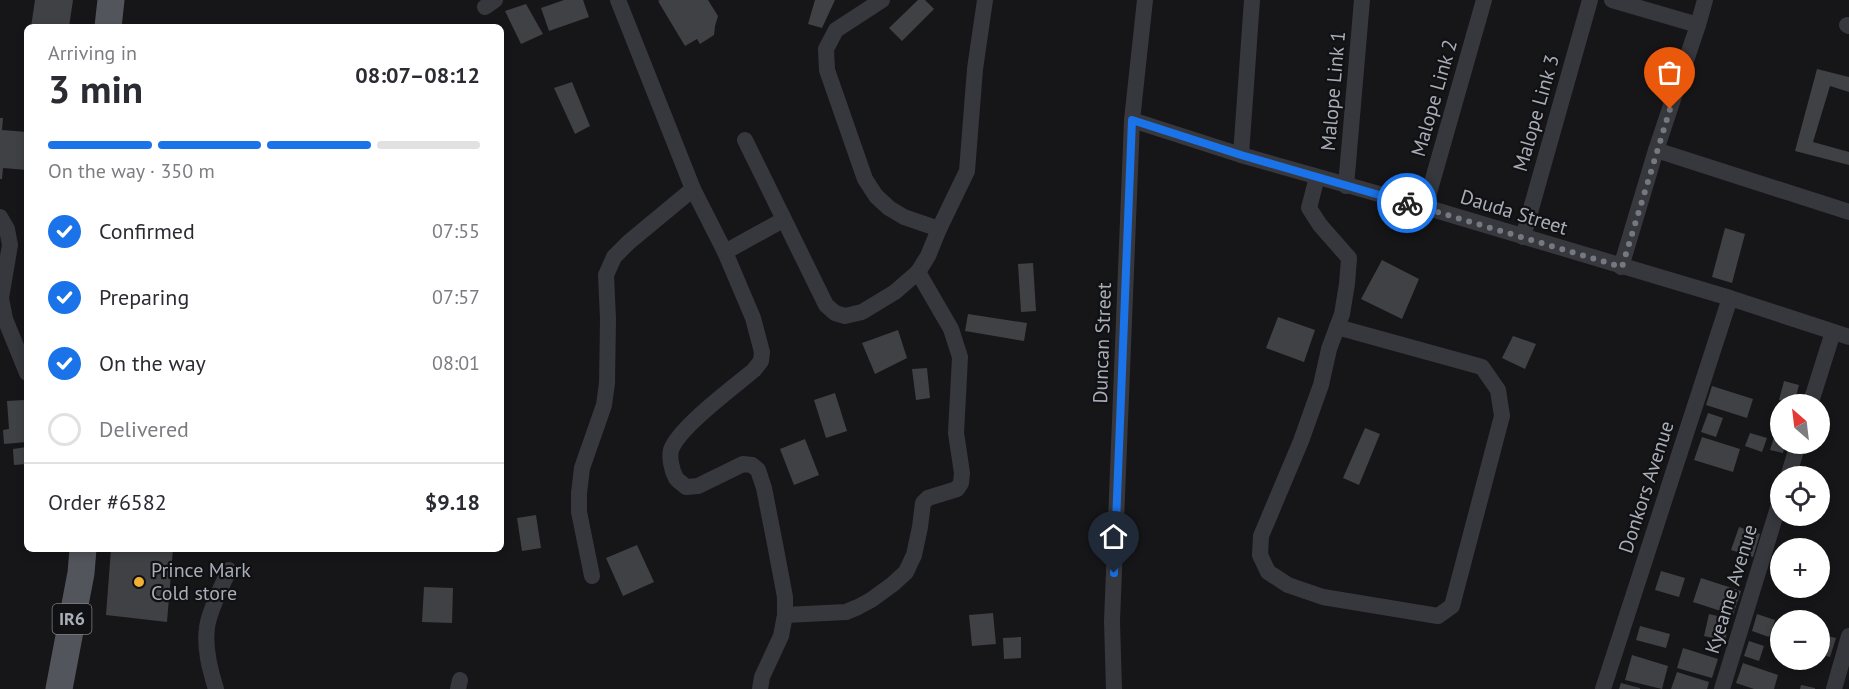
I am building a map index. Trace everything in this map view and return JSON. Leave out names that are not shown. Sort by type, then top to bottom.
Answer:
[{"type":"main road","points":[[108,24],[111,0]]},
{"type":"main road","name":"IR6","points":[[59,689],[81,573],[83,552]]},
{"type":"street","points":[[618,0],[693,189],[753,318],[762,352],[761,361],[754,370],[694,420],[681,435],[672,450],[671,462],[676,477],[686,487],[699,486],[743,464],[752,465],[758,470],[765,488],[784,597],[785,615],[781,636],[762,677],[760,689]]},
{"type":"street","points":[[882,0],[836,30],[826,49],[827,70],[865,179],[876,196],[889,208],[904,217],[939,229]]},
{"type":"street","points":[[745,140],[826,304],[835,313],[845,316],[862,312],[895,292],[918,272],[928,256],[968,171],[975,69],[985,0]]},
{"type":"street","name":"Duncan Street","points":[[1114,689],[1112,621],[1132,120],[1145,0]]},
{"type":"street","points":[[1241,155],[1252,0]]},
{"type":"street","name":"Malope Link 1","points":[[1346,186],[1362,0]]},
{"type":"street","name":"Malope Link 2","points":[[1425,207],[1484,0]]},
{"type":"street","name":"Malope Link 3","points":[[1523,237],[1590,0]]},
{"type":"street","points":[[1612,0],[1698,25]]},
{"type":"street","points":[[1622,267],[1656,150],[1705,0]]},
{"type":"street","name":"Dauda Street","points":[[1132,120],[1241,155],[1730,298],[1849,337]]},
{"type":"street","points":[[1656,150],[1849,212]]},
{"type":"street","points":[[1317,177],[1309,208],[1320,225],[1349,258],[1347,285],[1317,396],[1261,536],[1260,555],[1268,572],[1288,585],[1323,597],[1438,616],[1452,606],[1502,416],[1497,390],[1482,367],[1337,327]]},
{"type":"street","points":[[592,576],[579,512],[579,493],[582,468],[604,405],[607,383],[606,275],[614,257],[628,242],[693,189]]},
{"type":"street","points":[[0,217],[7,229],[10,245],[2,298],[5,319],[24,366]]},
{"type":"street","points":[[724,252],[783,220]]},
{"type":"street","points":[[785,615],[846,612],[871,600],[893,584],[906,572],[914,555],[923,503],[928,498],[957,489],[961,483],[962,472],[956,433],[960,357],[951,329],[918,272]]},
{"type":"street","name":"Donkors Avenue","points":[[1603,689],[1730,298]]},
{"type":"street","points":[[1813,394],[1833,332]]},
{"type":"street","name":"Kyeame Avenue","points":[[1722,689],[1772,526]]},
{"type":"street","points":[[216,689],[207,647],[207,626],[229,570]]},
{"type":"street","points":[[1834,689],[1849,636]]},
{"type":"building","points":[[35,0],[73,0],[69,24],[31,24]]},
{"type":"building","points":[[564,0],[583,0],[589,17],[549,31],[541,8]]},
{"type":"building","points":[[708,0],[718,16],[714,35],[700,44],[697,39],[685,46],[658,1]]},
{"type":"building","points":[[815,0],[835,0],[822,28],[808,24]]},
{"type":"building","points":[[918,0],[925,0],[934,9],[902,41],[889,28]]},
{"type":"building","points":[[526,4],[543,34],[521,44],[505,11]]},
{"type":"building","points":[[1817,69],[1849,77],[1849,92],[1830,86],[1813,142],[1849,152],[1849,165],[1795,151]]},
{"type":"building","points":[[572,82],[590,126],[575,134],[554,88]]},
{"type":"building","points":[[0,118],[3,118],[2,130],[24,132],[24,170],[3,168],[2,179],[0,179]]},
{"type":"building","points":[[1725,228],[1745,234],[1732,283],[1712,277]]},
{"type":"building","points":[[1382,260],[1419,279],[1402,319],[1361,299]]},
{"type":"building","points":[[1033,263],[1036,311],[1021,312],[1018,264]]},
{"type":"building","points":[[968,314],[1027,323],[1024,341],[965,331]]},
{"type":"building","points":[[1278,317],[1315,330],[1304,362],[1266,348]]},
{"type":"building","points":[[898,330],[907,358],[875,374],[862,343]]},
{"type":"building","points":[[1513,336],[1536,344],[1525,369],[1502,358]]},
{"type":"building","points":[[927,368],[930,398],[916,400],[912,369]]},
{"type":"building","points":[[1784,381],[1799,385],[1797,394],[1781,394]]},
{"type":"building","points":[[1712,386],[1753,399],[1747,418],[1706,405]]},
{"type":"building","points":[[835,393],[847,431],[826,438],[814,400]]},
{"type":"building","points":[[24,400],[24,442],[4,444],[3,430],[9,429],[7,401]]},
{"type":"building","points":[[1708,413],[1723,418],[1716,437],[1701,432]]},
{"type":"building","points":[[1365,428],[1380,434],[1359,485],[1343,478]]},
{"type":"building","points":[[1750,433],[1767,438],[1762,452],[1745,446]]},
{"type":"building","points":[[1702,437],[1740,449],[1733,472],[1694,460]]},
{"type":"building","points":[[805,439],[819,475],[794,485],[780,449]]},
{"type":"building","points":[[24,447],[24,464],[14,465],[13,449]]},
{"type":"building","points":[[536,515],[541,548],[522,551],[517,518]]},
{"type":"building","points":[[1739,527],[1760,534],[1753,557],[1731,550]]},
{"type":"building","points":[[637,545],[654,582],[623,596],[606,558]]},
{"type":"building","name":"Prince Mark Cold store","points":[[111,552],[173,552],[167,622],[106,615]]},
{"type":"building","points":[[1661,571],[1685,578],[1679,597],[1655,590]]},
{"type":"building","points":[[1701,578],[1741,591],[1733,615],[1693,602]]},
{"type":"building","points":[[424,587],[453,588],[452,623],[422,622]]},
{"type":"building","points":[[993,613],[996,644],[972,646],[969,615]]},
{"type":"building","points":[[1709,614],[1730,619],[1725,641],[1704,636]]},
{"type":"building","points":[[1757,614],[1770,618],[1769,637],[1752,631]]},
{"type":"building","points":[[1640,626],[1670,634],[1666,648],[1636,640]]},
{"type":"building","points":[[1830,636],[1836,638],[1830,657]]},
{"type":"building","points":[[1021,637],[1021,658],[1004,659],[1003,638]]},
{"type":"building","points":[[1749,641],[1764,646],[1759,661],[1744,656]]},
{"type":"building","points":[[1683,648],[1718,659],[1712,678],[1677,668]]},
{"type":"building","points":[[1632,655],[1668,666],[1662,689],[1625,680]]},
{"type":"building","points":[[1743,663],[1778,675],[1774,689],[1754,689],[1736,683]]},
{"type":"building","points":[[1677,672],[1709,682],[1707,689],[1671,689]]},
{"type":"building","points":[[1621,683],[1640,688],[1640,689],[1619,689]]},
{"type":"building","points":[[1801,685],[1815,688],[1815,689],[1800,689]]},
{"type":"way so far","points":[[1407,203],[1622,267],[1670,109]]},
{"type":"place","name":"Prince Mark Cold store","points":[[139,582]]},
{"type":"route","points":[[1114,573],[1132,120],[1241,155],[1407,203]]}]
